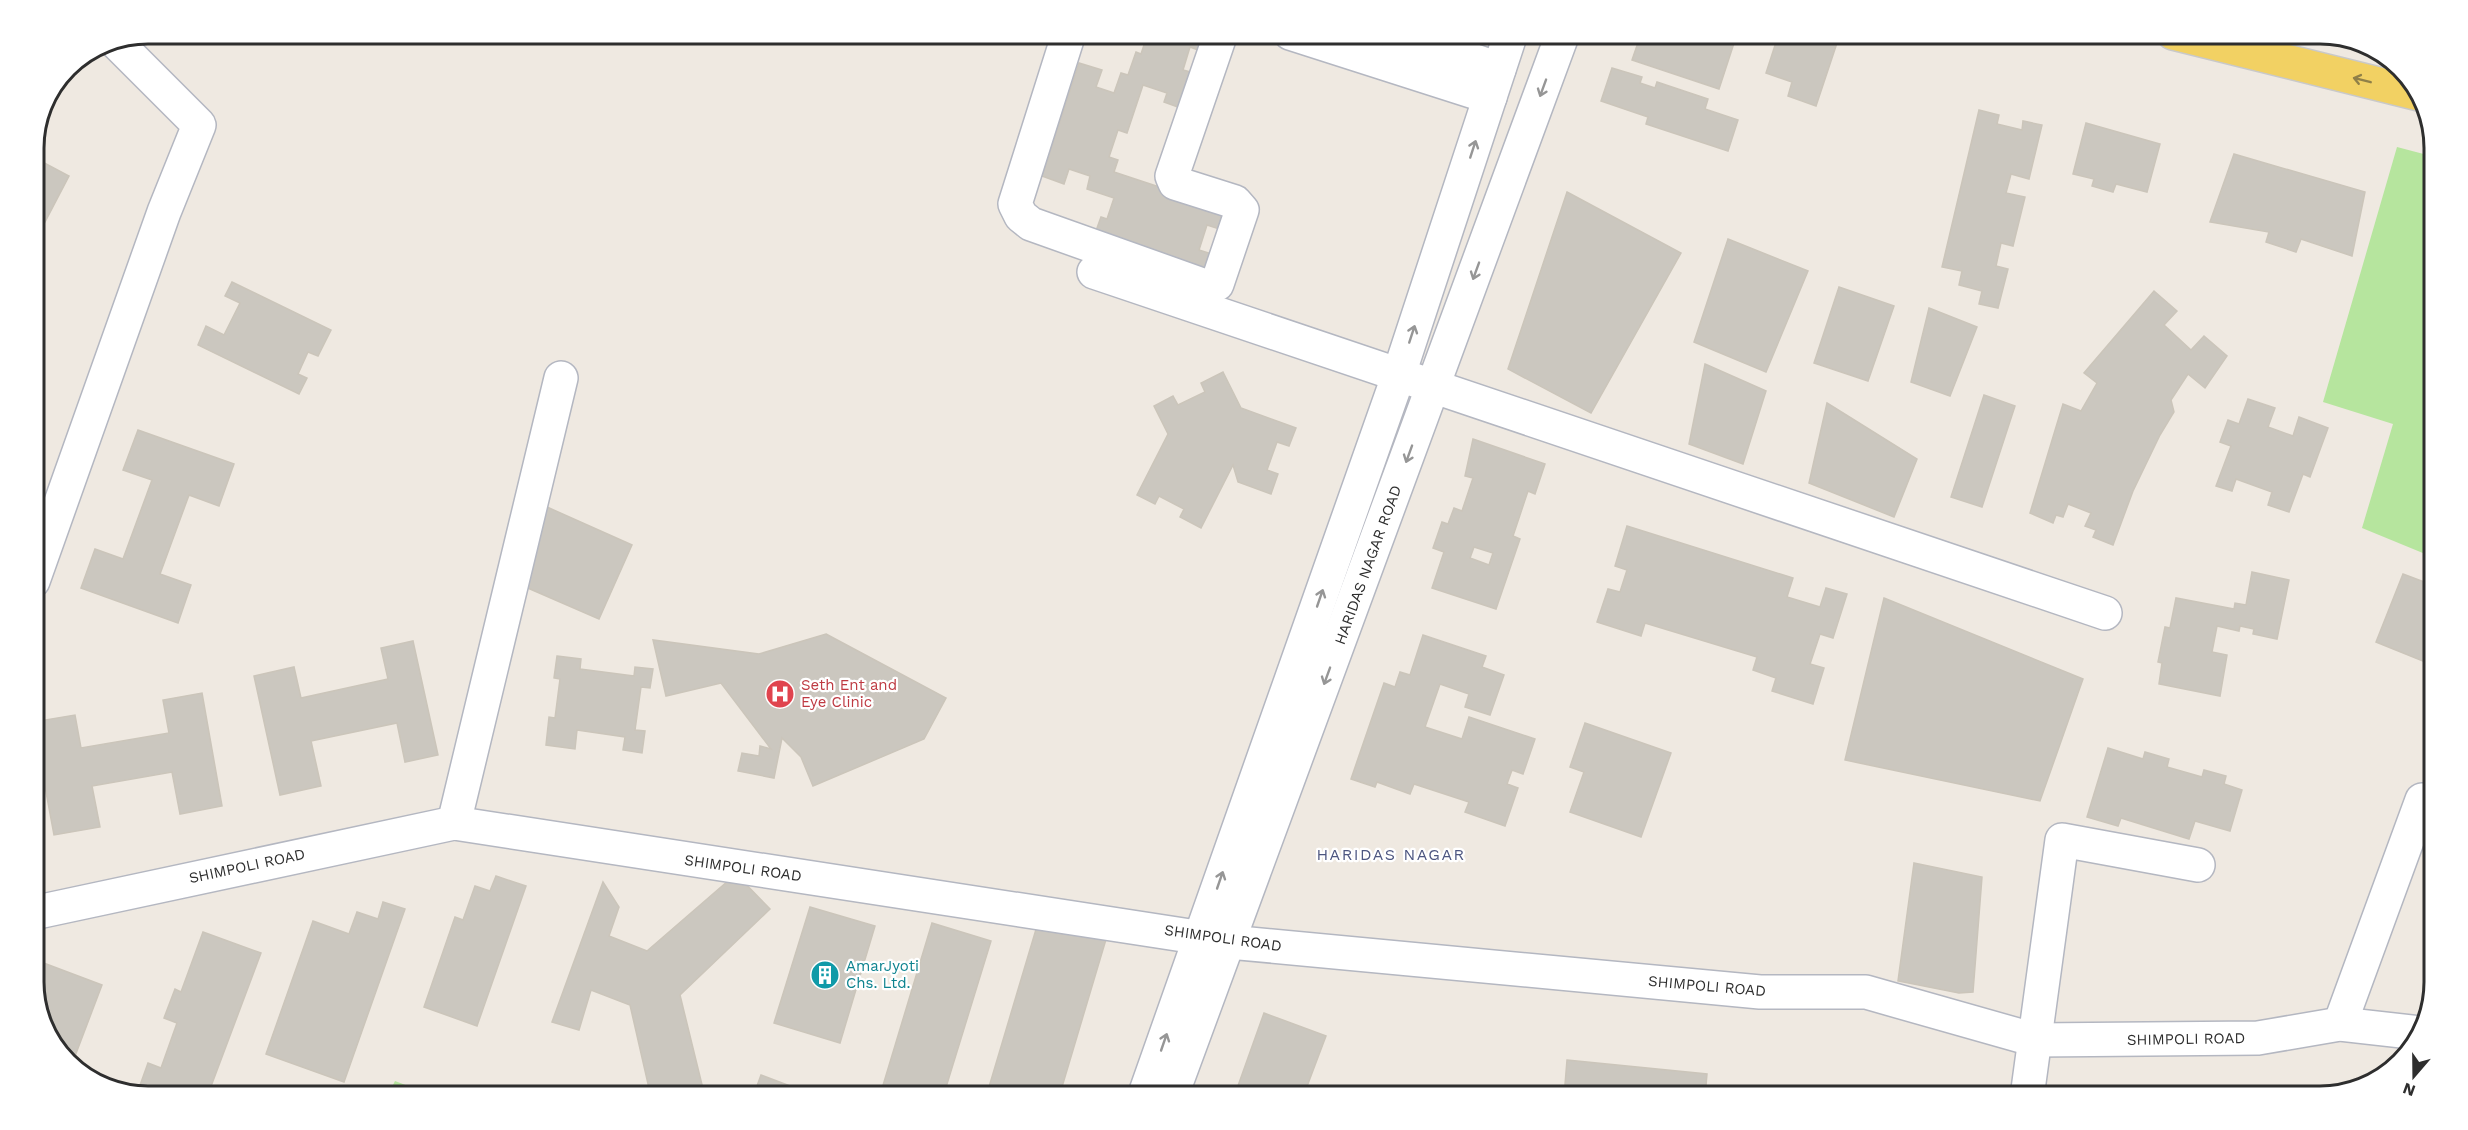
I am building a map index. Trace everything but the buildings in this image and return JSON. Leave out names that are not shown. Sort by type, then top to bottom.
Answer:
[{"type":"main road","points":[[2217,44],[2408,91]]},
{"type":"street","points":[[1066,44],[1015,204],[1021,216],[1031,224],[1208,287],[1217,284],[1242,210],[1235,202],[1176,183],[1172,176],[1217,44]]},
{"type":"street","points":[[1357,44],[1495,83]]},
{"type":"street","points":[[1415,44],[1495,83]]},
{"type":"street","name":"HARIDAS NAGAR ROAD","points":[[1174,1086],[1215,939],[1507,44]]},
{"type":"street","name":"HARIDAS NAGAR ROAD","points":[[1149,1086],[1215,939],[1434,386],[1559,44]]},
{"type":"street","points":[[44,550],[164,212],[199,125],[121,47]]},
{"type":"street","points":[[1094,272],[2105,613]]},
{"type":"street","points":[[454,823],[561,378]]},
{"type":"street","points":[[2340,1024],[2422,800]]},
{"type":"street","name":"SHIMPOLI ROAD","points":[[44,910],[454,823],[1215,939],[1760,992],[1866,992],[2035,1040],[2258,1038],[2340,1024],[2412,1032]]},
{"type":"street","points":[[2029,1086],[2062,840],[2198,865]]},
{"type":"green space","points":[[2397,147],[2424,154],[2424,553],[2362,528],[2393,424],[2323,402]]},
{"type":"green space","points":[[395,1081],[408,1086],[392,1086]]},
{"type":"place","name":"Seth Ent and Eye Clinic","points":[[780,694]]},
{"type":"place","name":"AmarJyoti Chs. Ltd.","points":[[825,975]]},
{"type":"district","name":"HARIDAS NAGAR","points":[[1391,854]]}]
